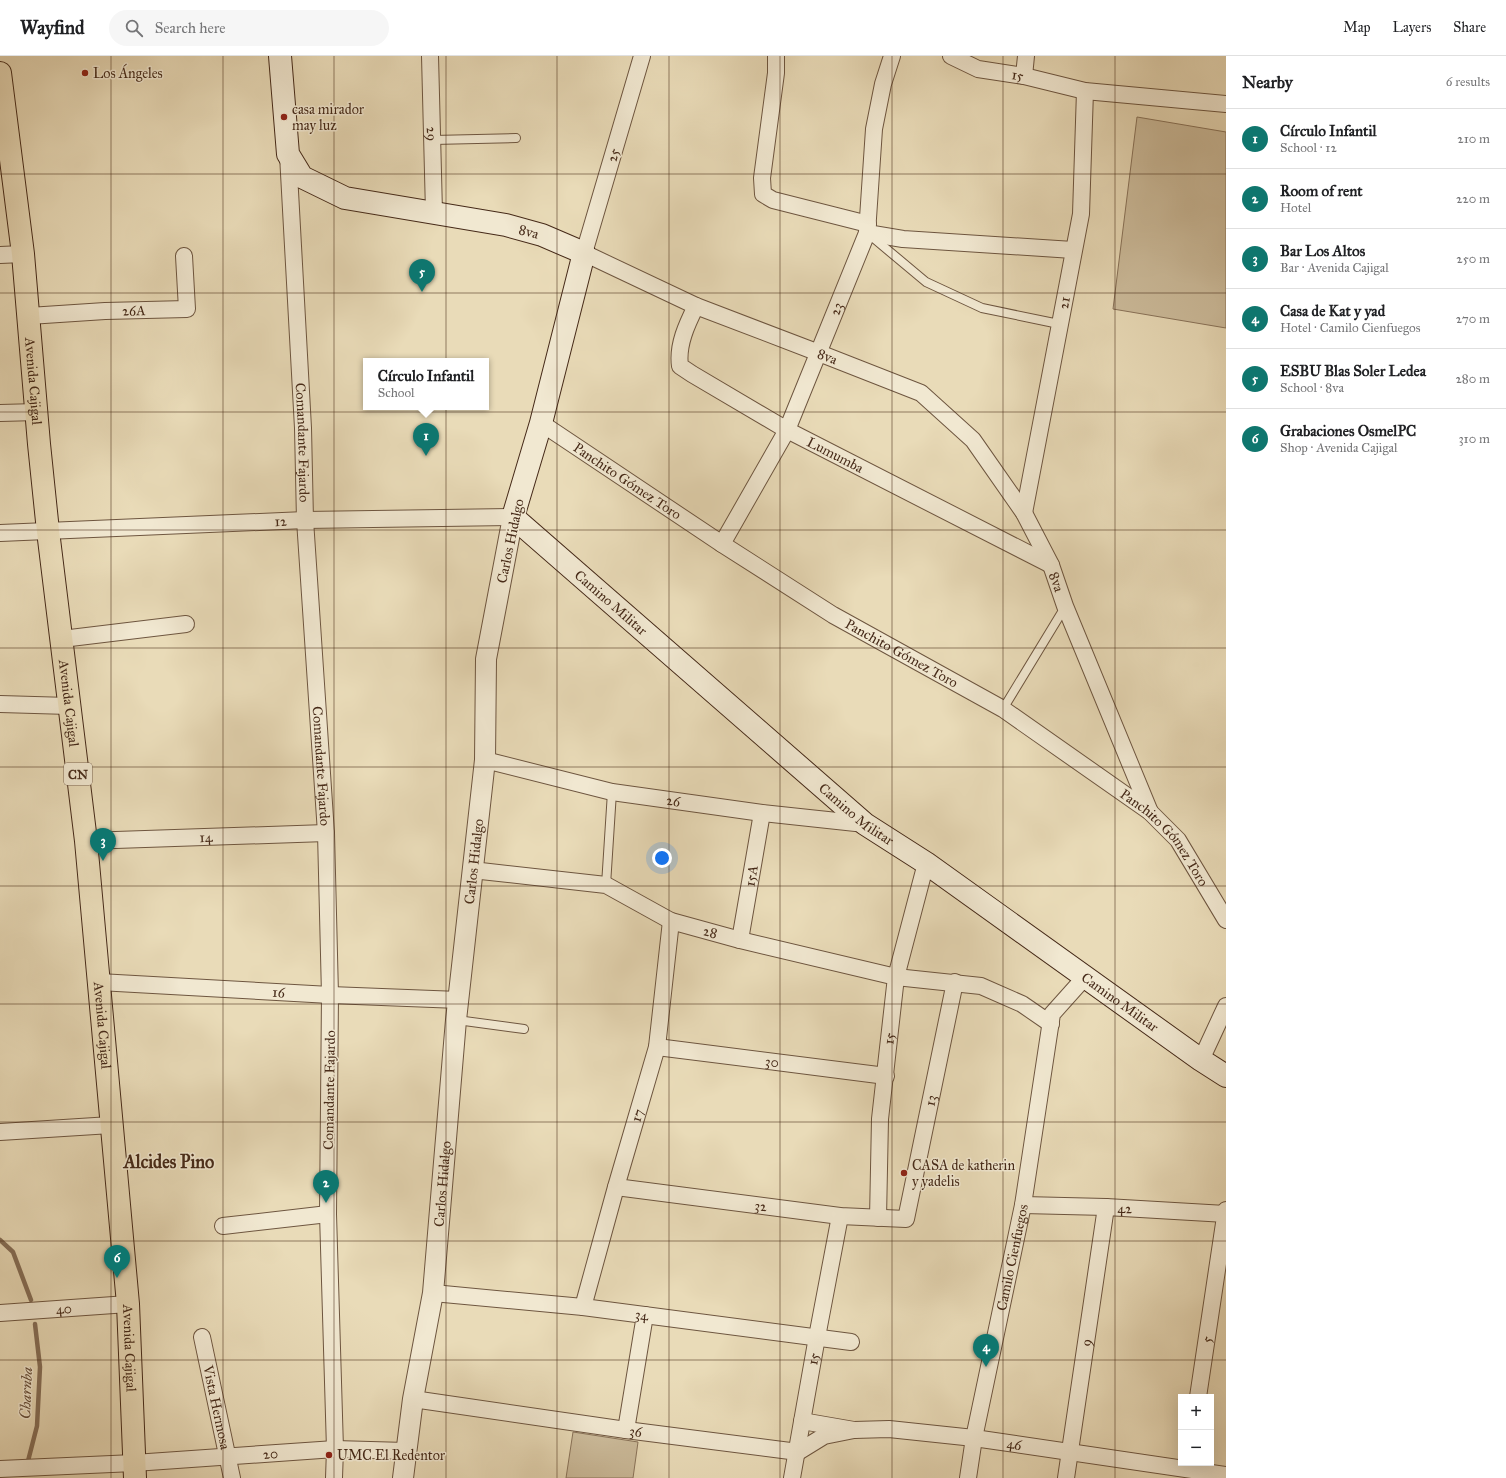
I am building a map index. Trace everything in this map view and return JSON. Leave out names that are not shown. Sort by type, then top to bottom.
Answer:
[{"type":"main road","name":"Comandante Fajardo","points":[[280,56],[288,154]]},
{"type":"main road","name":"Avenida Cajigal","points":[[0,72],[3,128],[23,254],[48,531],[86,841],[128,1304],[135,1470]]},
{"type":"main road","name":"8va","points":[[288,154],[302,177],[345,198],[506,225],[542,235],[584,253]]},
{"type":"main road","name":"Carlos Hidalgo","points":[[513,517],[541,423],[584,253]]},
{"type":"main road","name":"Camino Militar","points":[[513,517],[864,824],[926,863],[1086,976],[1201,1060],[1226,1076]]},
{"type":"street","name":"29","points":[[430,56],[434,212]]},
{"type":"street","name":"25","points":[[584,253],[642,56]]},
{"type":"street","points":[[776,56],[776,73],[762,178],[762,194],[773,200],[903,239],[1073,250]]},
{"type":"street","name":"23","points":[[722,544],[787,430],[868,229],[874,129],[883,84],[892,56]]},
{"type":"street","name":"15","points":[[951,56],[978,69],[1024,76],[1085,91],[1226,104]]},
{"type":"street","points":[[1024,76],[1026,56]]},
{"type":"street","name":"21","points":[[1024,512],[1080,214],[1085,91]]},
{"type":"street","name":"Comandante Fajardo","points":[[288,154],[303,428],[305,520],[326,833],[330,995],[328,1214],[335,1449],[334,1478]]},
{"type":"street","name":"8va","points":[[584,253],[696,306],[921,393],[973,440],[1024,512],[1051,565],[1065,606],[1150,812]]},
{"type":"street","points":[[0,255],[23,254]]},
{"type":"street","name":"26A","points":[[29,316],[187,308],[184,256]]},
{"type":"street","name":"Lumumba","points":[[696,306],[686,328],[679,357],[680,366],[787,430],[1051,565]]},
{"type":"street","points":[[0,413],[37,412]]},
{"type":"street","name":"Panchito Gómez Toro","points":[[541,423],[722,544],[833,615],[1003,709],[1150,812],[1178,840],[1226,920]]},
{"type":"street","name":"12","points":[[48,531],[305,520],[513,517]]},
{"type":"street","name":"Carlos Hidalgo","points":[[403,1478],[413,1399],[433,1293],[456,1020],[485,760],[486,659],[513,517]]},
{"type":"street","points":[[0,533],[48,531]]},
{"type":"street","points":[[62,639],[186,624]]},
{"type":"street","points":[[0,704],[69,706]]},
{"type":"street","name":"26","points":[[485,760],[612,792],[762,813],[864,824]]},
{"type":"street","name":"15A","points":[[740,940],[762,813]]},
{"type":"street","name":"14","points":[[86,841],[326,833]]},
{"type":"street","name":"15","points":[[878,1218],[880,1119],[896,977],[926,863]]},
{"type":"street","name":"28","points":[[472,870],[606,885],[672,920],[740,940],[896,977],[982,986],[1022,1004],[1051,1024]]},
{"type":"street","name":"17","points":[[583,1307],[616,1187],[658,1047],[672,920]]},
{"type":"street","name":"Camilo Cienfuegos","points":[[968,1478],[974,1438],[1023,1205],[1052,1014],[1086,976]]},
{"type":"street","name":"16","points":[[99,982],[330,995],[459,1000]]},
{"type":"street","name":"13","points":[[906,1219],[955,982]]},
{"type":"street","points":[[1201,1060],[1226,1006]]},
{"type":"street","name":"30","points":[[658,1047],[886,1076]]},
{"type":"street","points":[[0,1132],[111,1125]]},
{"type":"street","name":"32","points":[[616,1187],[840,1216],[906,1219]]},
{"type":"street","name":"42","points":[[1023,1205],[1226,1214]]},
{"type":"street","name":"9","points":[[1066,1478],[1106,1208]]},
{"type":"street","name":"5","points":[[1198,1394],[1226,1210]]},
{"type":"street","points":[[223,1226],[328,1214]]},
{"type":"street","name":"15","points":[[792,1478],[798,1452],[802,1421],[840,1216]]},
{"type":"street","name":"34","points":[[433,1293],[583,1307],[851,1342]]},
{"type":"street","name":"40","points":[[0,1313],[128,1304]]},
{"type":"street","points":[[626,1430],[645,1315]]},
{"type":"street","name":"Vista Hermosa","points":[[202,1337],[232,1478]]},
{"type":"street","name":"36","points":[[413,1399],[626,1430],[798,1452]]},
{"type":"street","name":"46","points":[[802,1421],[854,1430],[889,1429],[974,1438],[1070,1452],[1150,1471],[1188,1470],[1226,1475]]},
{"type":"street","points":[[798,1452],[824,1436],[854,1430]]},
{"type":"street","name":"20","points":[[0,1469],[135,1470],[228,1457],[335,1449],[406,1451]]},
{"type":"lane","points":[[433,140],[516,138]]},
{"type":"lane","points":[[868,229],[926,282],[982,308],[1059,324]]},
{"type":"lane","points":[[1003,709],[1065,606]]},
{"type":"lane","points":[[606,885],[612,792]]},
{"type":"lane","points":[[456,1020],[524,1029]]},
{"type":"shaded area","points":[[1137,117],[1226,132],[1226,328],[1113,309]]},
{"type":"shaded area","points":[[573,1432],[638,1442],[633,1478],[566,1478]]},
{"type":"waterway","name":"Charnba","points":[[0,1240],[13,1252],[31,1300]]},
{"type":"waterway","name":"Charnba","points":[[28,1461],[37,1426],[40,1367],[35,1324]]},
{"type":"place","name":"Los Ángeles","points":[[85,73]]},
{"type":"place","name":"casa mirador may luz","points":[[284,117]]},
{"type":"place","name":"ESBU Blas Soler Ledea","points":[[422,292]]},
{"type":"place","name":"Círculo Infantil","points":[[426,456]]},
{"type":"place","name":"Bar Los Altos","points":[[103,861]]},
{"type":"place","name":"CASA de katherin y yadelis","points":[[904,1173]]},
{"type":"place","name":"Room of rent","points":[[326,1203]]},
{"type":"place","name":"Grabaciones OsmelPC","points":[[117,1278]]},
{"type":"place","name":"Casa de Kat y yad","points":[[986,1367]]},
{"type":"place","name":"UMC El Redentor","points":[[329,1455]]},
{"type":"district","name":"Alcides Pino","points":[[169,1162]]}]
